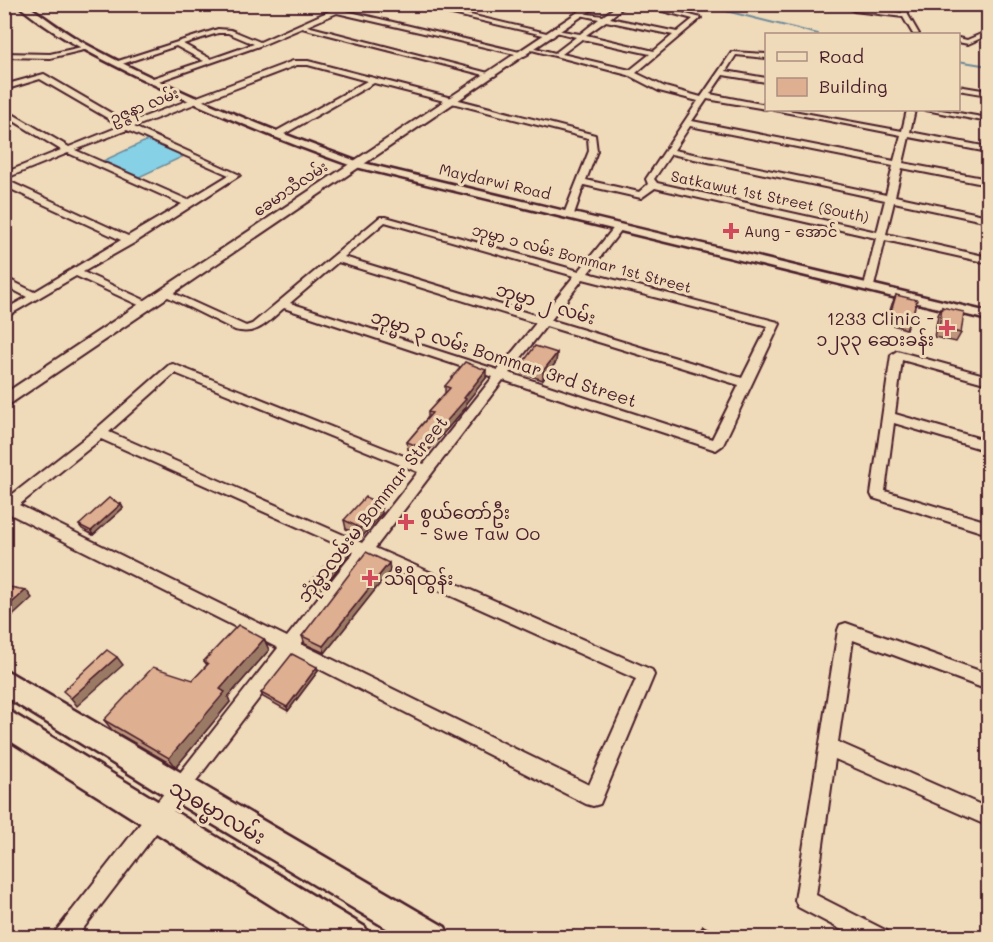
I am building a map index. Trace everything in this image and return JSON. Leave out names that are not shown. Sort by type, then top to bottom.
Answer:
[{"type":"main road","name":"ခေမာသီလမ်း","points":[[4,402],[597,4]]},
{"type":"main road","name":"သုဓမ္မာလမ်း","points":[[4,681],[178,788],[434,938]]},
{"type":"main road","name":"သုဓမ္မာလမ်း","points":[[4,721],[156,818],[354,938]]},
{"type":"street","name":"Maydarwi Road","points":[[20,4],[86,48],[153,81],[276,135],[356,164],[988,316]]},
{"type":"street","points":[[153,81],[304,27],[351,4]]},
{"type":"street","points":[[412,4],[555,33],[581,36],[654,53]]},
{"type":"street","points":[[556,55],[624,4]]},
{"type":"street","points":[[631,73],[698,18],[639,4]]},
{"type":"street","points":[[849,4],[854,9],[905,15]]},
{"type":"street","points":[[904,4],[905,15],[914,33]]},
{"type":"street","points":[[339,11],[527,52],[556,55],[631,73],[662,89],[765,107]]},
{"type":"street","points":[[582,14],[679,34]]},
{"type":"street","points":[[304,27],[492,75]]},
{"type":"street","points":[[116,63],[224,30],[260,44]]},
{"type":"street","points":[[960,40],[968,42],[988,33]]},
{"type":"street","points":[[177,44],[210,61]]},
{"type":"street","points":[[5,54],[45,57],[86,48]]},
{"type":"street","points":[[581,182],[641,195],[653,185],[650,179],[721,72],[737,52],[765,56]]},
{"type":"street","points":[[41,76],[45,57]]},
{"type":"street","name":"ဥဇ္ဇနာ လမ်း","points":[[4,176],[193,100],[296,63],[308,63],[375,79]]},
{"type":"street","points":[[721,72],[765,80]]},
{"type":"street","points":[[4,88],[41,76],[128,127],[236,175],[4,315]]},
{"type":"street","points":[[276,135],[375,79],[592,137],[593,151],[569,214]]},
{"type":"street","points":[[960,88],[988,93]]},
{"type":"street","points":[[4,111],[69,151],[190,204]]},
{"type":"street","points":[[783,111],[988,149]]},
{"type":"street","points":[[869,286],[911,111]]},
{"type":"street","points":[[936,111],[988,120]]},
{"type":"street","points":[[688,123],[988,182]]},
{"type":"street","points":[[668,151],[988,219]]},
{"type":"street","points":[[4,182],[130,241]]},
{"type":"street","name":"Satkawut 1st Street (South)","points":[[653,185],[988,260]]},
{"type":"street","name":"ဘုမ္မာ ၁ လမ်း Bommar 1st Street","points":[[336,258],[383,219],[582,275],[774,324],[746,383]]},
{"type":"street","name":"ဘုံမ္မာလမ်းမ Bommar Street","points":[[63,938],[500,376],[620,227]]},
{"type":"street","points":[[165,293],[247,330],[256,326],[336,258]]},
{"type":"street","name":"ဘုမ္မာ ၂ လမ်း","points":[[336,258],[746,383]]},
{"type":"street","points":[[77,273],[147,305]]},
{"type":"street","points":[[4,280],[35,297]]},
{"type":"street","name":"ဘုမ္မာ ၃ လမ်း Bommar 3rd Street","points":[[282,304],[716,445],[746,383]]},
{"type":"street","points":[[988,380],[897,356],[878,494],[988,528]]},
{"type":"street","points":[[100,433],[646,675],[593,797],[8,506],[100,433],[173,368],[427,470]]},
{"type":"street","points":[[889,417],[988,446]]},
{"type":"street","points":[[880,938],[805,900],[846,630],[988,682]]},
{"type":"street","points":[[828,747],[988,817]]},
{"type":"water","points":[[150,139],[186,155],[139,177],[103,161]]},
{"type":"building","points":[[896,295],[917,300],[911,320],[890,315]]},
{"type":"building","points":[[942,307],[964,312],[961,333],[939,328]]},
{"type":"building","points":[[535,346],[557,353],[543,371],[522,364]]},
{"type":"building","points":[[465,362],[486,370],[464,398],[466,399],[423,448],[407,442],[432,413],[428,412],[450,388],[445,386]]},
{"type":"building","points":[[365,497],[381,504],[360,528],[344,520]]},
{"type":"building","points":[[109,498],[121,504],[91,531],[79,525]]},
{"type":"building","points":[[342,546],[349,549],[317,590],[308,585]]},
{"type":"building","points":[[366,552],[389,563],[323,646],[302,636]]},
{"type":"building","points":[[4,586],[26,590],[4,610]]},
{"type":"building","points":[[238,625],[264,639],[220,689],[225,692],[169,758],[104,720],[153,667],[193,680],[208,664],[204,661]]},
{"type":"building","points":[[107,650],[117,657],[71,698],[63,691]]},
{"type":"building","points":[[292,654],[317,667],[287,707],[261,693]]},
{"type":"building","points":[[703,926],[725,938],[700,938]]},
{"type":"waterway","points":[[698,4],[814,33]]},
{"type":"waterway","points":[[960,61],[988,66]]},
{"type":"place","name":"Aung - အောင်","points":[[731,231]]},
{"type":"place","name":"1233 Clinic - ၁၂၃၃ ဆေးခန်း","points":[[947,328]]},
{"type":"place","name":"စွယ်တော်ဦး - Swe Taw Oo","points":[[406,522]]},
{"type":"place","name":"သီရိထွန်း","points":[[370,578]]}]
